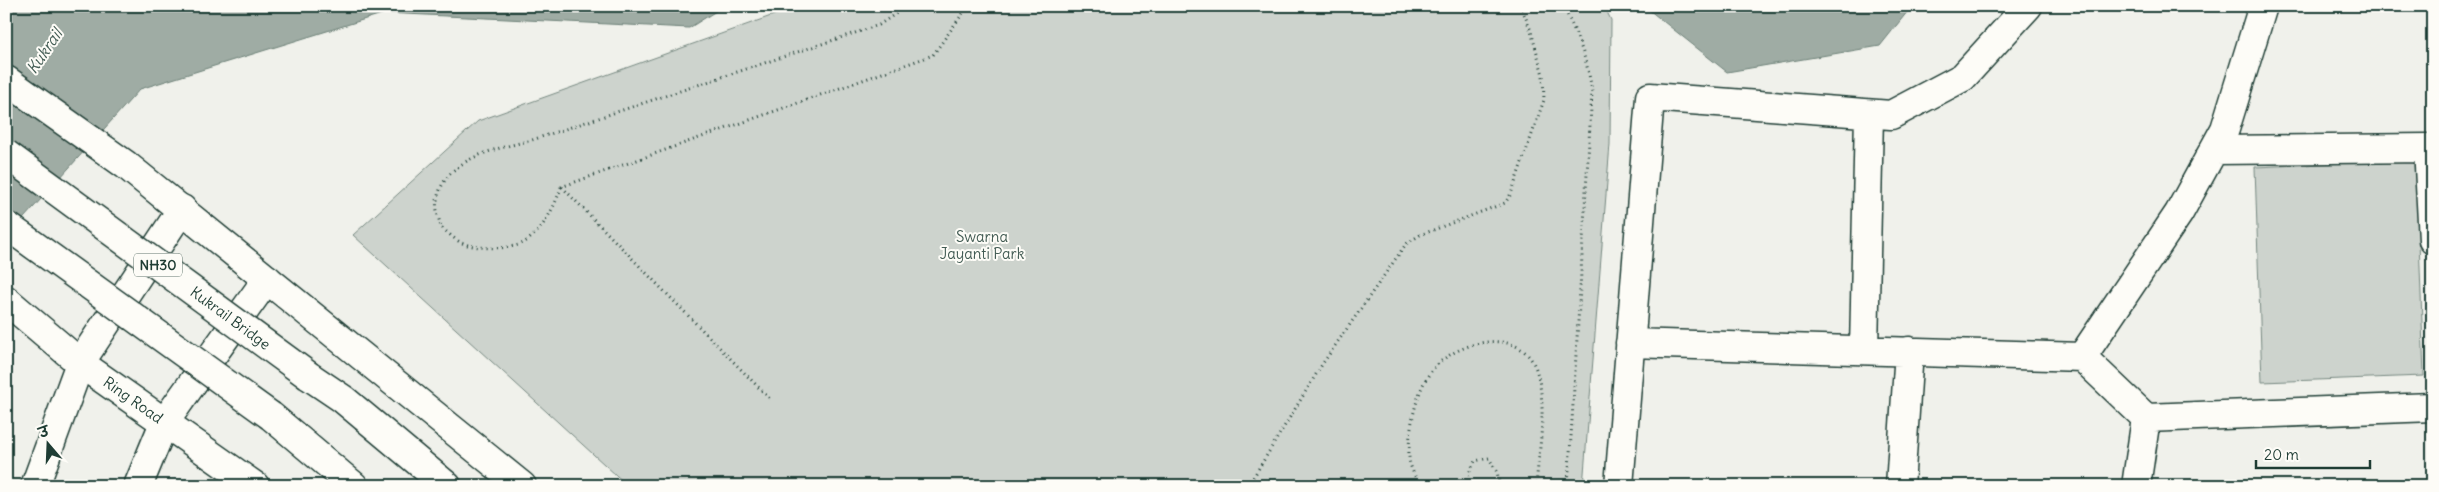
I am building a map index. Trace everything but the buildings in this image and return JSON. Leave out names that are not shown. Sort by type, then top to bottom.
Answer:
[{"type":"main road","points":[[1619,486],[1650,97],[1891,115],[1962,77],[2028,6]]},
{"type":"main road","points":[[2082,357],[2179,213],[2225,129],[2263,6]]},
{"type":"main road","points":[[6,80],[126,165],[182,209],[522,486]]},
{"type":"main road","points":[[1864,350],[1869,114]]},
{"type":"main road","points":[[2214,150],[2428,148],[2433,240]]},
{"type":"main road","name":"Kukrail Bridge","points":[[6,154],[343,399],[447,486]]},
{"type":"main road","points":[[35,486],[80,363],[182,209]]},
{"type":"main road","points":[[6,226],[271,416],[354,486]]},
{"type":"main road","points":[[138,486],[164,423],[267,279]]},
{"type":"main road","name":"Ring Road","points":[[12,304],[80,363],[255,486]]},
{"type":"main road","points":[[1630,342],[2082,357],[2146,418],[2433,406]]},
{"type":"main road","points":[[1900,486],[1909,352]]},
{"type":"main road","points":[[2136,486],[2146,418]]},
{"type":"path","points":[[561,187],[558,201],[548,219],[523,243],[493,249],[462,244],[441,227],[436,201],[444,183],[456,168],[485,152],[532,140],[879,25],[907,6]]},
{"type":"path","points":[[561,187],[932,55],[968,6]]},
{"type":"path","points":[[1248,486],[1323,363],[1406,244],[1420,235],[1505,203],[1511,194],[1544,100],[1543,75],[1531,31],[1521,6]]},
{"type":"path","points":[[1562,6],[1576,33],[1589,72],[1592,92],[1568,486]]},
{"type":"path","points":[[561,187],[770,399]]},
{"type":"path","points":[[1419,486],[1409,459],[1416,400],[1424,384],[1434,368],[1451,355],[1474,343],[1495,340],[1524,352],[1535,367],[1542,395],[1536,486]]},
{"type":"path","points":[[1467,486],[1468,475],[1475,461],[1489,458],[1498,472],[1500,486]]},
{"type":"green space","name":"Swarna Jayanti Park","points":[[799,6],[1604,6],[1611,20],[1610,144],[1583,486],[628,486],[353,235],[478,121]]},
{"type":"green space","points":[[2416,160],[2424,376],[2262,382],[2255,167]]},
{"type":"water","name":"Kukrail","points":[[6,6],[724,6],[689,28],[385,13],[140,89],[6,238]]},
{"type":"water","points":[[1644,6],[1912,6],[1880,46],[1727,72]]}]
